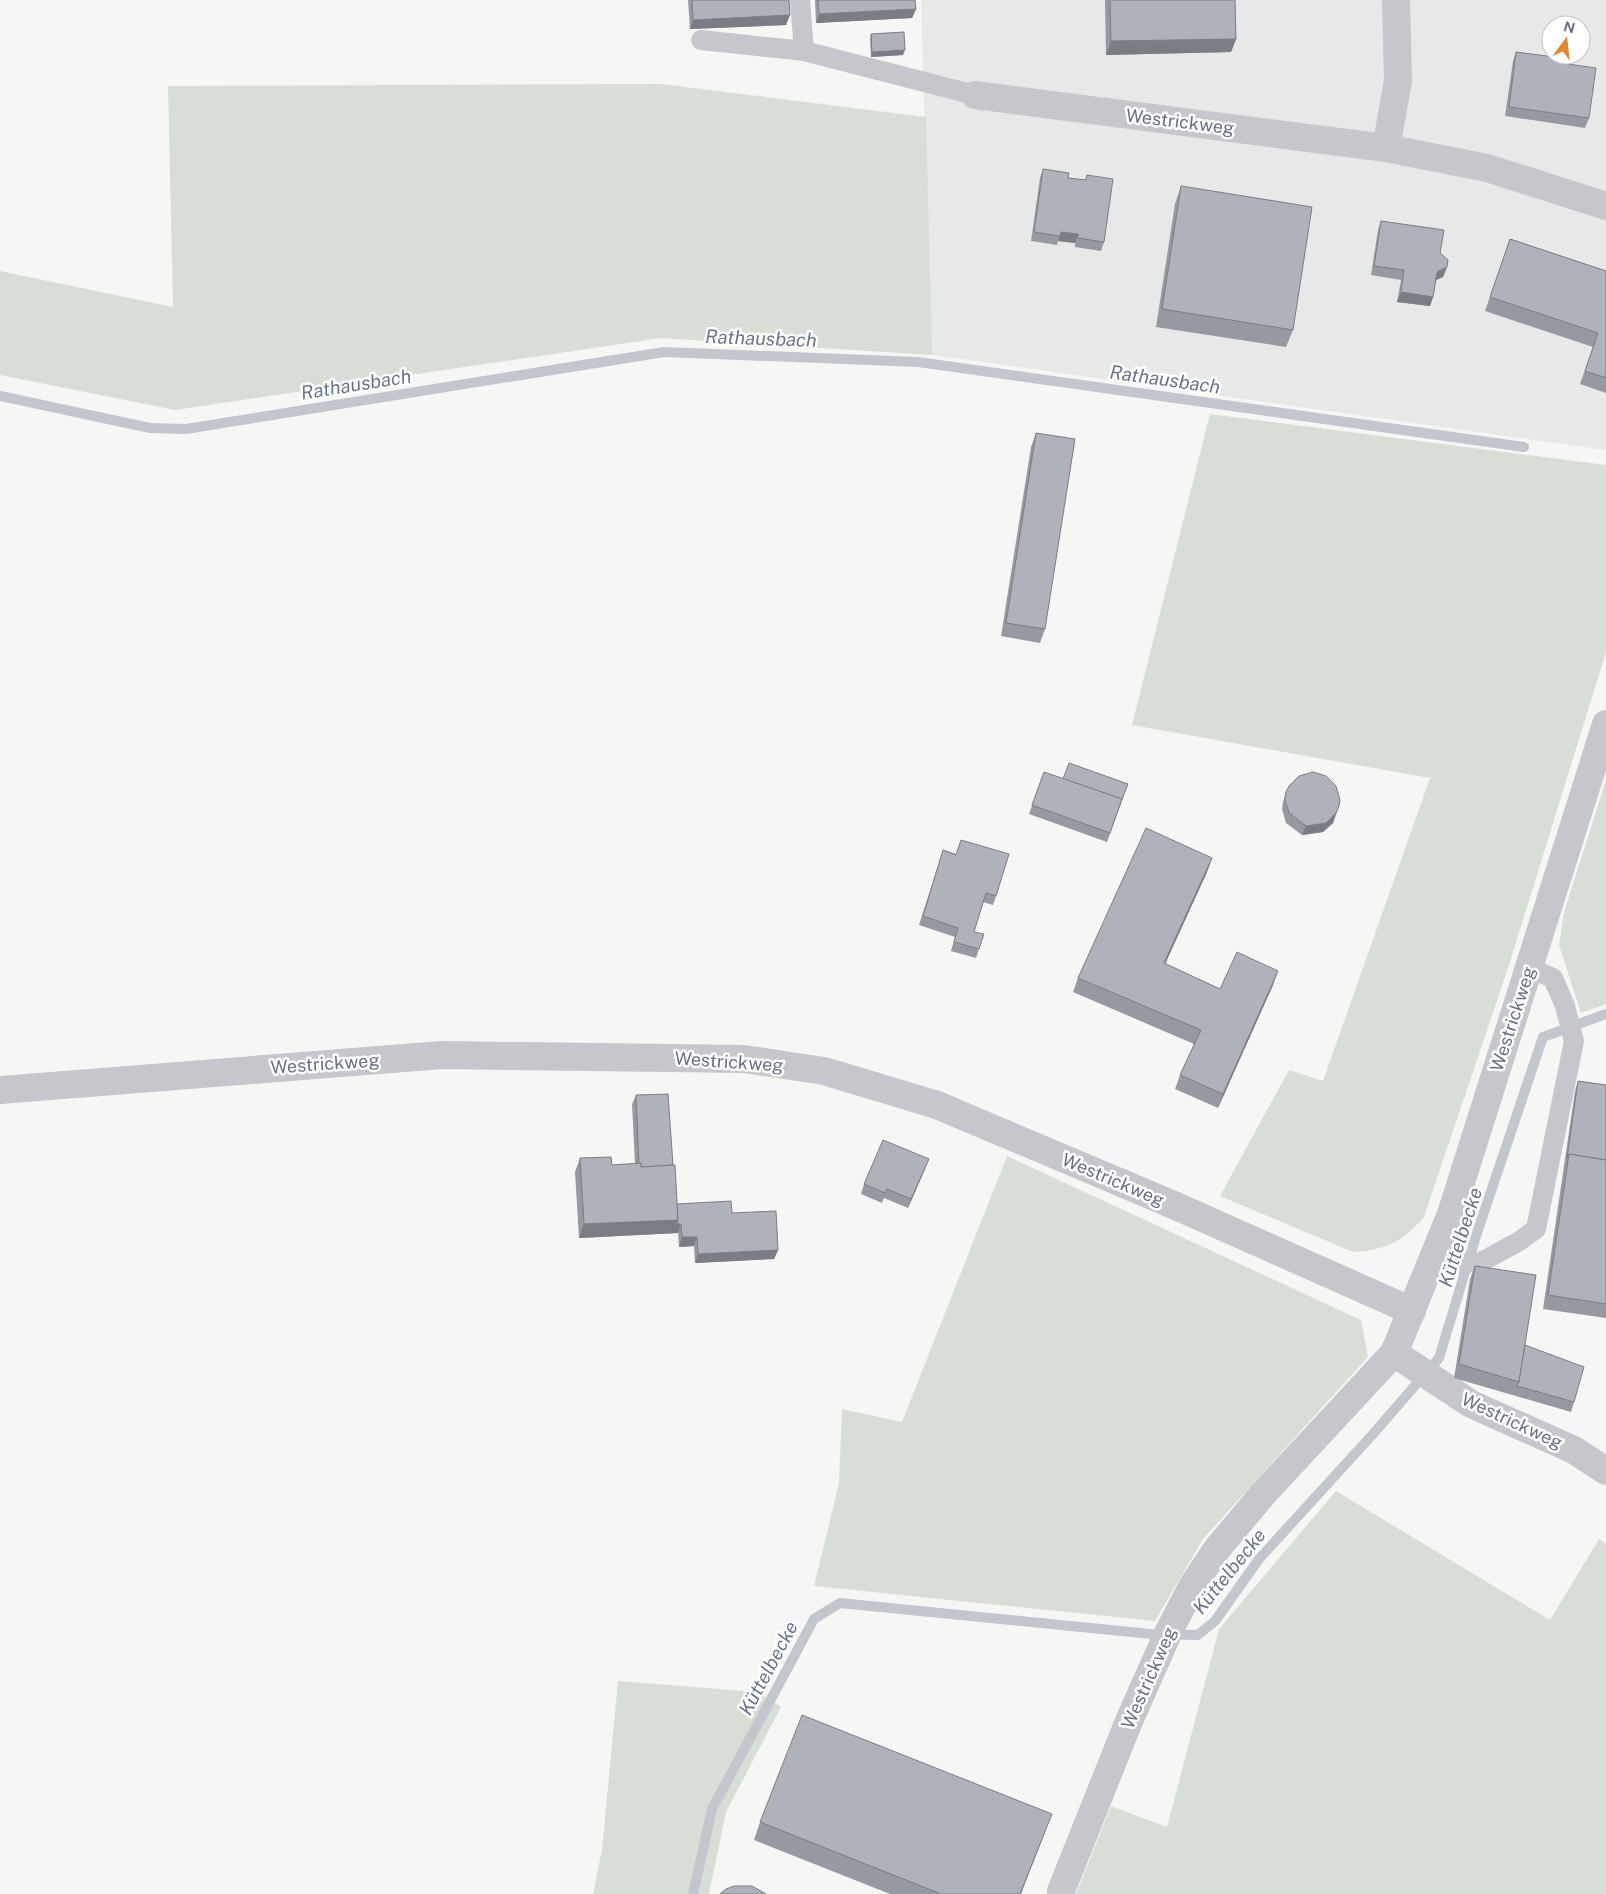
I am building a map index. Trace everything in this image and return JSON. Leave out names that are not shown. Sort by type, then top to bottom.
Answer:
[{"type":"street","points":[[1386,148],[1398,81],[1396,0]]},
{"type":"street","name":"Westrickweg","points":[[975,95],[1386,148],[1487,168],[1606,206]]},
{"type":"street","name":"Westrickweg","points":[[1061,1891],[1129,1721],[1169,1631],[1192,1585],[1217,1549],[1263,1494],[1394,1353],[1451,1214],[1606,724]]},
{"type":"street","name":"Westrickweg","points":[[0,1090],[442,1055],[744,1059],[824,1071],[937,1105],[1176,1206],[1412,1311]]},
{"type":"street","name":"Westrickweg","points":[[1394,1353],[1471,1404],[1574,1450],[1606,1471]]},
{"type":"lane","points":[[800,0],[804,51]]},
{"type":"lane","points":[[701,40],[804,51],[975,95]]},
{"type":"lane","points":[[1431,1264],[1481,1262],[1536,1230],[1574,1041],[1565,1006],[1553,978],[1529,968]]},
{"type":"shaded area","points":[[921,0],[1606,0],[1606,450],[932,355]]},
{"type":"shaded area","points":[[661,84],[926,117],[932,355],[661,338],[175,410],[0,375],[0,271],[173,307],[168,86]]},
{"type":"shaded area","points":[[1210,414],[1606,465],[1606,652],[1510,962],[1424,1217],[1401,1239],[1375,1249],[1353,1252],[1220,1196],[1289,1070],[1323,1081],[1430,778],[1132,725]]},
{"type":"shaded area","points":[[1606,780],[1606,1004],[1581,1013],[1559,945],[1564,912]]},
{"type":"shaded area","points":[[1007,1156],[1361,1320],[1368,1357],[1203,1539],[1155,1621],[814,1586],[839,1483],[842,1409],[902,1422]]},
{"type":"shaded area","points":[[1336,1491],[1550,1620],[1599,1539],[1606,1544],[1606,1894],[1076,1894],[1111,1806],[1167,1827],[1219,1629]]},
{"type":"shaded area","points":[[618,1681],[758,1692],[781,1707],[726,1812],[709,1894],[593,1894],[602,1850]]},
{"type":"building","points":[[692,0],[789,0],[790,15],[693,20]]},
{"type":"building","points":[[818,0],[915,0],[916,9],[819,14]]},
{"type":"building","points":[[1110,0],[1235,0],[1236,39],[1111,41]]},
{"type":"building","points":[[904,32],[905,50],[872,52],[871,34]]},
{"type":"building","points":[[1516,52],[1541,55],[1541,65],[1575,65],[1596,68],[1589,118],[1509,107]]},
{"type":"building","points":[[1043,169],[1069,173],[1068,178],[1086,180],[1087,175],[1113,179],[1104,242],[1078,238],[1078,234],[1061,232],[1060,236],[1034,232]]},
{"type":"building","points":[[1181,186],[1312,207],[1293,330],[1162,309]]},
{"type":"building","points":[[1381,221],[1444,230],[1440,253],[1448,260],[1447,267],[1437,272],[1433,297],[1401,292],[1404,270],[1374,266]]},
{"type":"building","points":[[1510,239],[1606,271],[1606,378],[1585,371],[1598,333],[1490,297]]},
{"type":"building","points":[[1036,433],[1075,439],[1045,629],[1006,623]]},
{"type":"building","points":[[1069,763],[1128,784],[1122,799],[1063,779]]},
{"type":"building","points":[[1044,772],[1122,799],[1110,833],[1032,805]]},
{"type":"building","points":[[1313,772],[1326,776],[1336,786],[1340,800],[1336,813],[1326,823],[1306,826],[1289,813],[1285,800],[1286,792],[1299,776]]},
{"type":"building","points":[[1146,828],[1212,858],[1164,963],[1220,989],[1237,952],[1278,971],[1223,1094],[1180,1075],[1201,1030],[1078,978]]},
{"type":"building","points":[[961,840],[1009,854],[996,896],[986,893],[974,932],[984,934],[979,949],[954,942],[958,928],[923,916],[943,850],[956,855]]},
{"type":"building","points":[[1578,1081],[1606,1085],[1606,1160],[1569,1154],[1567,1158]]},
{"type":"building","points":[[668,1094],[673,1165],[641,1167],[641,1163],[639,1164],[636,1095]]},
{"type":"building","points":[[883,1140],[929,1159],[911,1199],[887,1189],[885,1193],[864,1184]]},
{"type":"building","points":[[1569,1154],[1606,1160],[1606,1304],[1548,1295]]},
{"type":"building","points":[[611,1157],[612,1165],[641,1163],[641,1167],[675,1165],[678,1220],[584,1224],[580,1158]]},
{"type":"building","points":[[731,1201],[732,1213],[776,1211],[778,1250],[698,1254],[697,1237],[682,1237],[681,1224],[677,1224],[677,1204]]},
{"type":"building","points":[[1475,1266],[1536,1275],[1519,1382],[1459,1364]]},
{"type":"building","points":[[1525,1345],[1584,1367],[1574,1402],[1517,1386]]},
{"type":"building","points":[[802,1715],[1052,1814],[1020,1894],[941,1894],[760,1822]]},
{"type":"building","points":[[734,1886],[752,1886],[766,1894],[720,1894]]},
{"type":"waterway","name":"Rathausbach","points":[[0,396],[150,428],[186,429],[664,352],[918,362],[1524,447]]},
{"type":"waterway","name":"Küttelbecke","points":[[693,1894],[712,1809],[814,1619],[840,1603],[1151,1634],[1198,1635],[1215,1621],[1259,1559],[1373,1434],[1439,1358],[1476,1236],[1543,1037],[1606,1014]]}]
